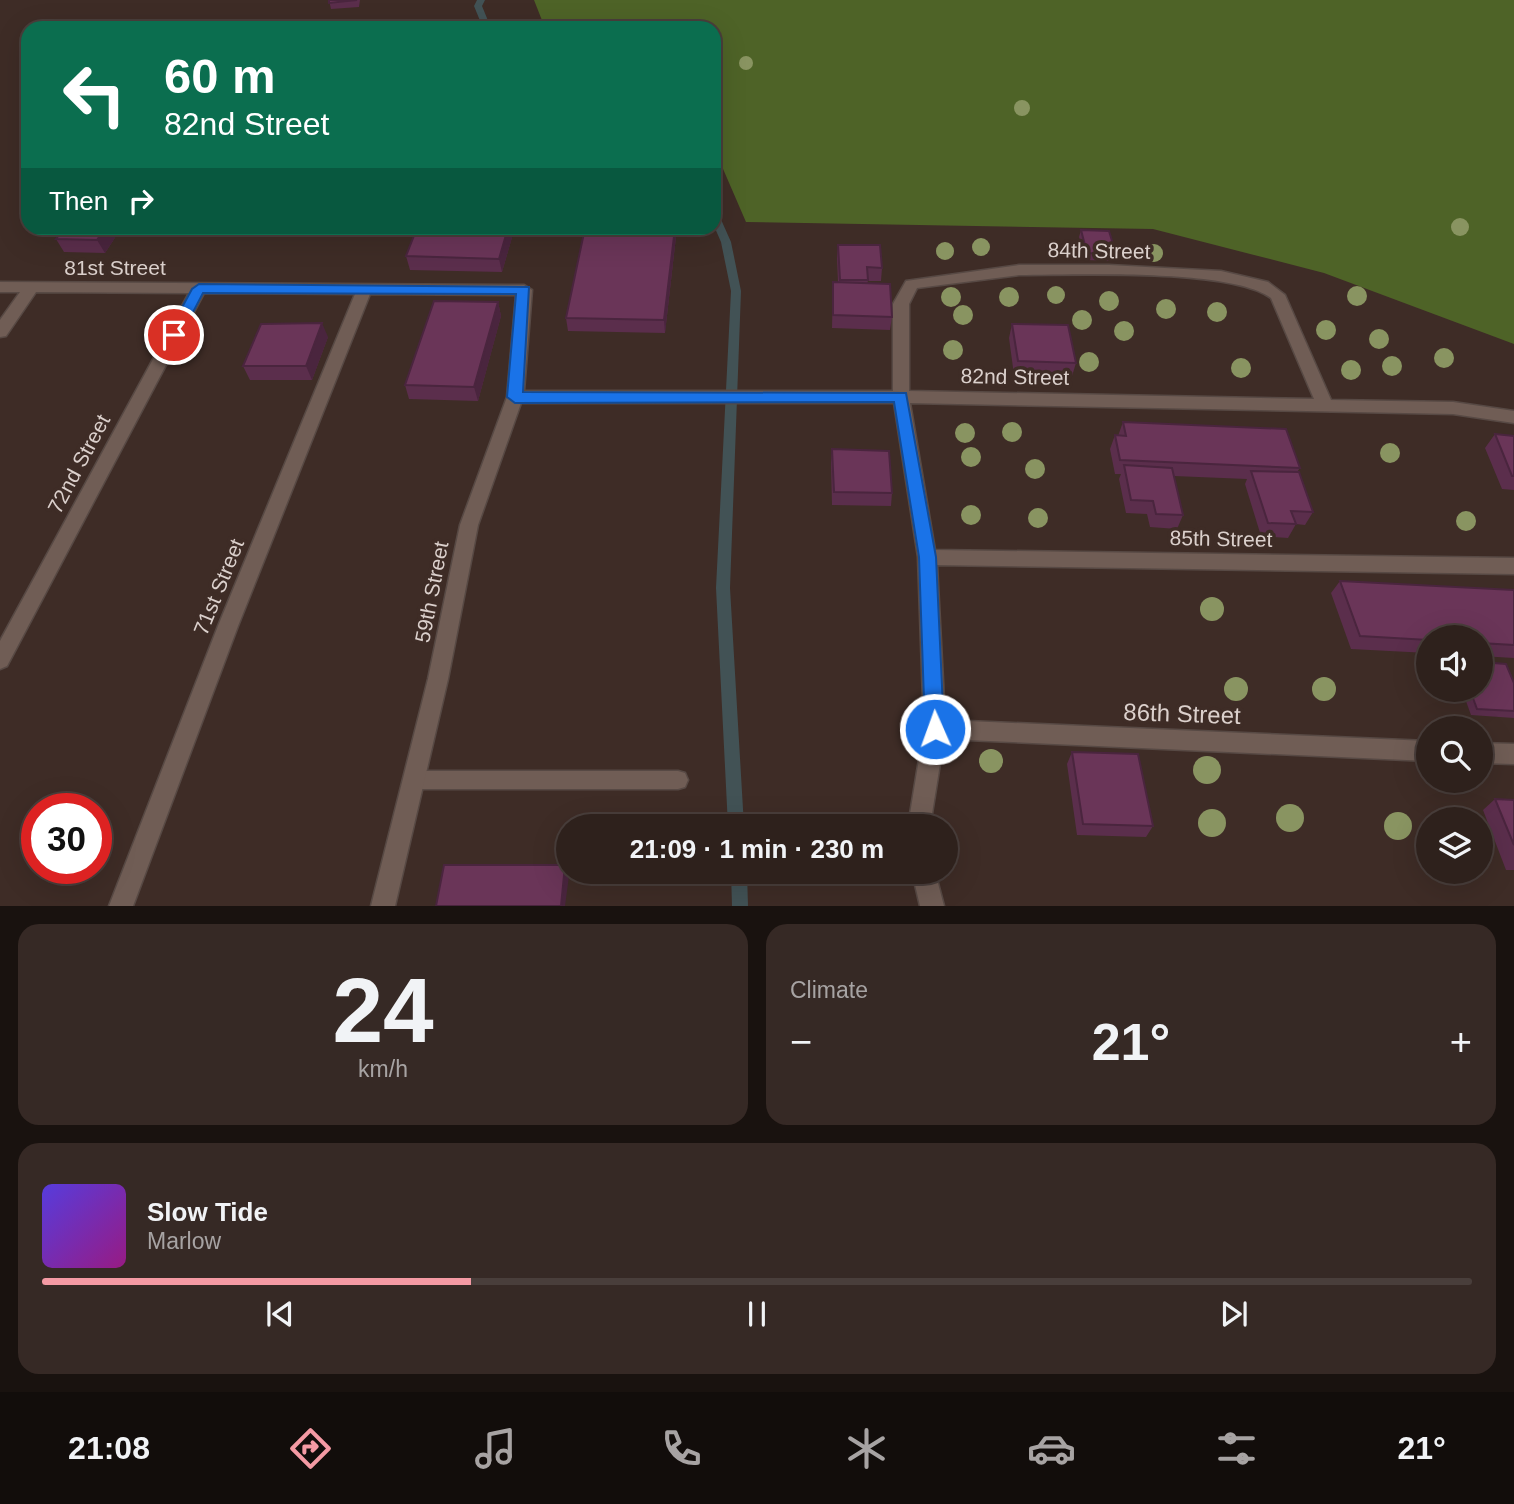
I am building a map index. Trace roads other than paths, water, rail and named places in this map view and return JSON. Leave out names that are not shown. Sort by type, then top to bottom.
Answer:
[{"type":"street","name":"84th Street","points":[[901,397],[901,304],[911,284],[1020,270],[1109,270],[1221,276],[1263,285],[1277,295],[1325,406]]},
{"type":"street","name":"81st Street","points":[[0,287],[524,290]]},
{"type":"street","name":"71st Street","points":[[121,905],[228,626],[365,287]]},
{"type":"street","points":[[0,332],[30,289]]},
{"type":"street","name":"72nd Street","points":[[0,660],[199,289]]},
{"type":"street","name":"59th Street","points":[[383,905],[415,780],[469,526],[515,397],[524,290]]},
{"type":"street","name":"82nd Street","points":[[515,397],[901,397],[1453,408],[1514,417]]},
{"type":"street","points":[[901,397],[927,557],[935,729],[921,814]]},
{"type":"street","name":"85th Street","points":[[927,557],[1514,566]]},
{"type":"street","name":"86th Street","points":[[935,729],[1416,750]]},
{"type":"street","points":[[1493,753],[1514,754]]},
{"type":"street","points":[[927,884],[932,905]]},
{"type":"lane","points":[[415,780],[678,780]]},
{"type":"waterway","points":[[481,0],[478,6],[484,21]]},
{"type":"waterway","points":[[721,231],[726,242],[736,291],[723,588],[735,814]]},
{"type":"waterway","points":[[739,884],[740,906]]}]
